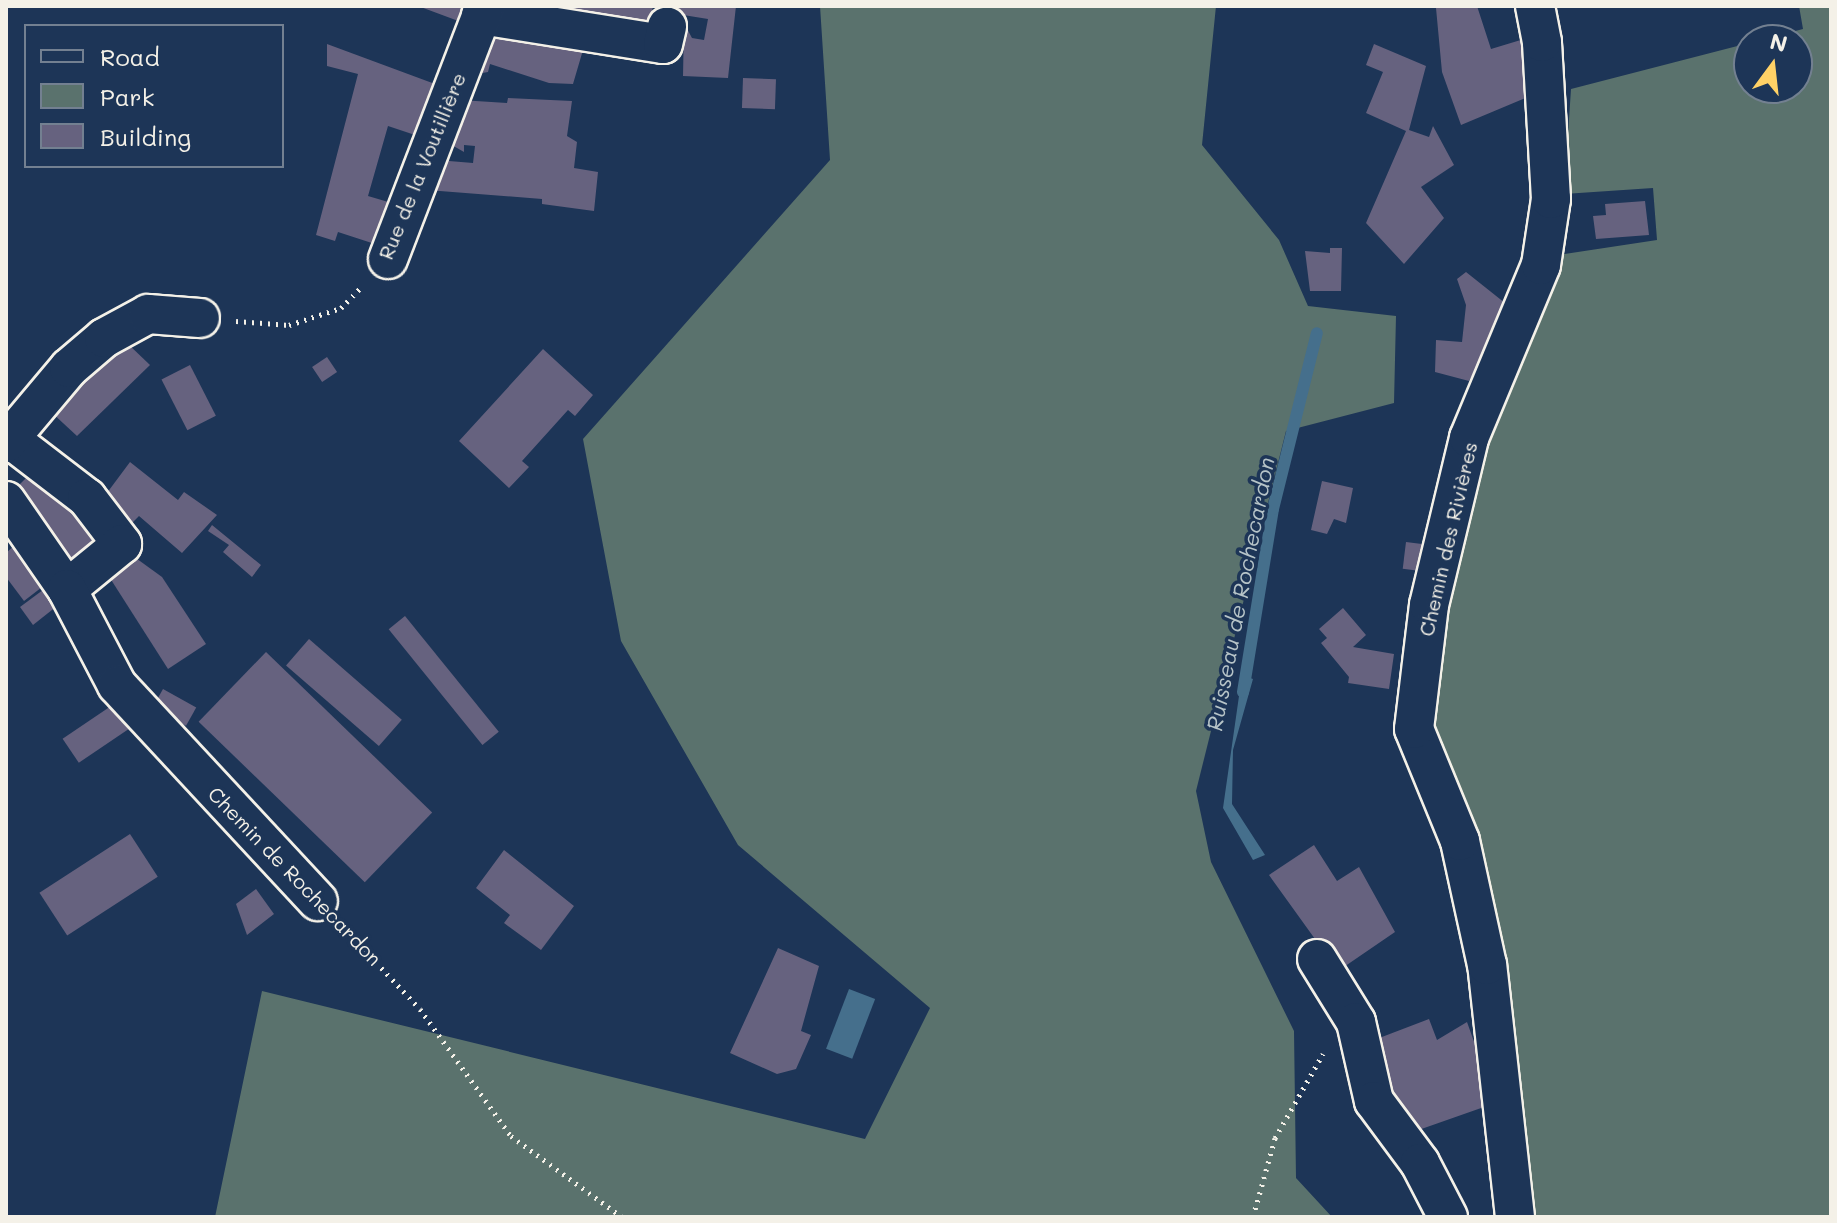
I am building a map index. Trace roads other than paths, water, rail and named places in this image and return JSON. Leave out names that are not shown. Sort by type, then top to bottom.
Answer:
[{"type":"street","points":[[483,11],[663,44],[667,26]]},
{"type":"street","name":"Rue de la Voutillière","points":[[388,259],[483,11]]},
{"type":"street","name":"Chemin des Rivières","points":[[1515,1217],[1487,965],[1460,841],[1414,729],[1429,605],[1469,438],[1541,265],[1551,199],[1539,24]]},
{"type":"street","points":[[67,589],[122,544],[87,498],[8,441],[69,368],[104,338],[148,314],[200,318]]},
{"type":"street","name":"Chemin de Rochecardon","points":[[6,501],[67,589],[117,685],[318,901]]},
{"type":"street","points":[[1317,959],[1356,1022],[1374,1101],[1420,1163],[1448,1217]]},
{"type":"water","points":[[1242,675],[1253,679],[1233,750],[1232,804],[1265,855],[1253,860],[1223,808]]},
{"type":"water","points":[[849,989],[875,999],[852,1059],[826,1049]]},
{"type":"waterway","name":"Ruisseau de Rochecardon","points":[[1243,692],[1273,509],[1317,333]]}]
